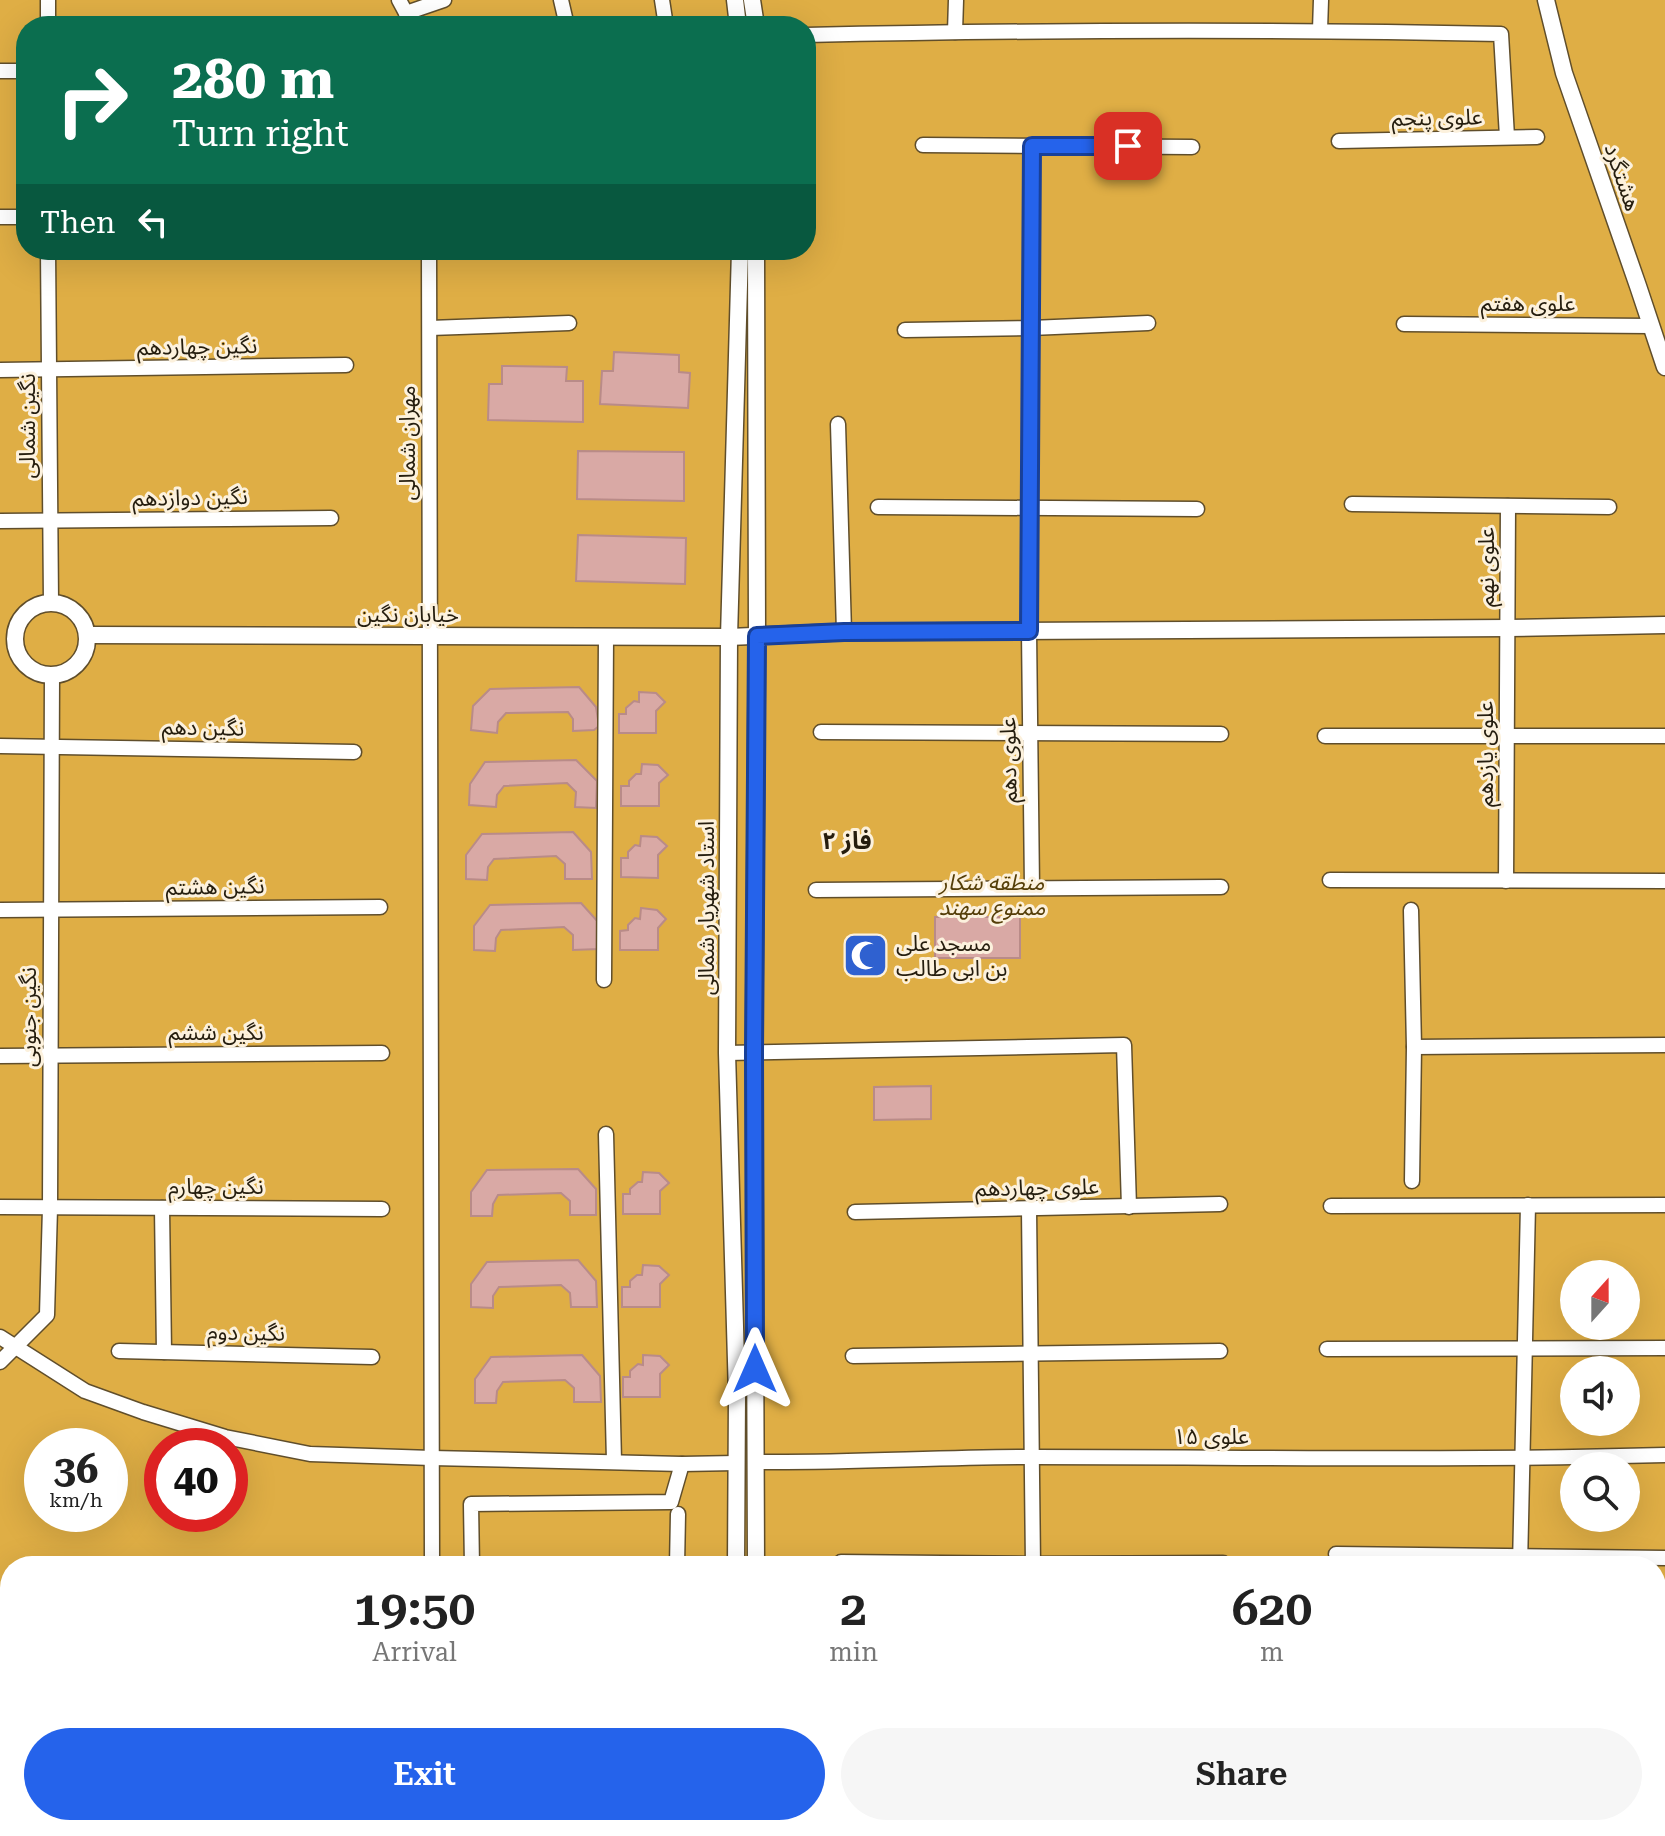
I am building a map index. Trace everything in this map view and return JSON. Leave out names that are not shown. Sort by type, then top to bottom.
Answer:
[{"type":"street","points":[[405,13],[444,0]]},
{"type":"street","points":[[955,32],[956,0]]},
{"type":"street","points":[[1320,30],[1321,0]]},
{"type":"street","name":"هشتگرد","points":[[1546,0],[1564,73],[1665,367]]},
{"type":"street","points":[[816,35],[1320,30],[1501,34],[1507,137]]},
{"type":"street","name":"علوی پنجم","points":[[1339,141],[1537,137]]},
{"type":"street","points":[[923,145],[1192,147]]},
{"type":"street","name":"علوی دهم","points":[[1032,146],[1029,631],[1032,888]]},
{"type":"street","name":"نگین شمالی","points":[[48,260],[51,602]]},
{"type":"street","name":"مهران شمالی","points":[[429,260],[432,1556]]},
{"type":"street","name":"استاد شهریار شمالی","points":[[736,1556],[737,1395],[727,1053],[729,637],[740,260]]},
{"type":"street","points":[[756,260],[756,1556]]},
{"type":"street","points":[[430,328],[569,323]]},
{"type":"street","points":[[905,330],[1148,323]]},
{"type":"street","name":"علوی هفتم","points":[[1404,324],[1650,326]]},
{"type":"street","name":"نگین چهاردهم","points":[[0,370],[346,365]]},
{"type":"street","points":[[838,424],[844,632]]},
{"type":"street","points":[[1352,504],[1609,507]]},
{"type":"street","name":"علوی نهم","points":[[1508,506],[1508,628]]},
{"type":"street","points":[[878,507],[1197,509]]},
{"type":"street","name":"نگین دوازدهم","points":[[0,521],[331,518]]},
{"type":"street","points":[[51,602],[72,608],[85,625],[88,635],[84,655],[78,663],[71,669],[52,675],[31,669],[7,640],[29,609],[51,602]]},
{"type":"street","name":"خیابان نگین","points":[[88,635],[729,637],[844,632],[1665,625]]},
{"type":"street","name":"علوی یازدهم","points":[[1506,881],[1508,628]]},
{"type":"street","points":[[604,980],[606,637]]},
{"type":"street","name":"نگین جنوبی","points":[[0,1362],[47,1315],[52,675]]},
{"type":"street","points":[[821,732],[1221,734]]},
{"type":"street","points":[[1325,736],[1665,736]]},
{"type":"street","name":"نگین دهم","points":[[0,746],[354,752]]},
{"type":"street","points":[[1330,880],[1665,881]]},
{"type":"street","points":[[816,890],[1221,887]]},
{"type":"street","name":"نگین هشتم","points":[[0,910],[380,907]]},
{"type":"street","points":[[1411,910],[1414,1047],[1412,1181]]},
{"type":"street","points":[[727,1053],[1124,1045],[1129,1207]]},
{"type":"street","points":[[1414,1047],[1665,1045]]},
{"type":"street","name":"نگین ششم","points":[[0,1056],[382,1053]]},
{"type":"street","points":[[606,1134],[614,1461]]},
{"type":"street","name":"علوی چهاردهم","points":[[855,1212],[1220,1204]]},
{"type":"street","points":[[1520,1556],[1528,1205]]},
{"type":"street","points":[[1331,1206],[1665,1205]]},
{"type":"street","name":"نگین چهارم","points":[[0,1207],[382,1209]]},
{"type":"street","points":[[162,1208],[164,1352]]},
{"type":"street","points":[[1029,1209],[1033,1556]]},
{"type":"street","points":[[0,1337],[85,1391],[225,1437],[310,1454],[682,1464],[757,1462]]},
{"type":"street","points":[[1327,1349],[1665,1348]]},
{"type":"street","name":"نگین دوم","points":[[119,1351],[372,1357]]},
{"type":"street","points":[[853,1356],[1220,1351]]},
{"type":"street","name":"علوی ۱۵","points":[[757,1462],[1031,1457],[1523,1459],[1665,1455]]},
{"type":"street","points":[[472,1556],[471,1504],[671,1502],[682,1464]]},
{"type":"street","points":[[677,1556],[678,1514]]},
{"type":"street","points":[[1336,1554],[1389,1556]]},
{"type":"green space","name":"منطقه شکار ممنوع سهند","points":[[0,0],[1665,0],[1665,1556],[0,1556]]},
{"type":"building","points":[[614,352],[679,355],[679,372],[690,373],[688,408],[600,404],[602,371],[613,371]]},
{"type":"building","points":[[502,366],[567,367],[566,381],[583,381],[583,422],[488,420],[489,384],[502,384]]},
{"type":"building","points":[[578,451],[684,452],[684,501],[577,499]]},
{"type":"building","points":[[578,535],[686,538],[685,584],[576,581]]},
{"type":"building","points":[[579,687],[596,707],[599,726],[594,730],[573,731],[573,719],[568,712],[506,713],[498,722],[497,733],[471,730],[473,706],[490,689]]},
{"type":"building","points":[[639,692],[656,693],[665,702],[656,711],[656,733],[619,733],[619,714],[626,714],[626,708],[634,701],[639,702]]},
{"type":"building","points":[[576,760],[597,781],[596,808],[575,807],[576,792],[567,783],[504,786],[497,795],[496,807],[469,805],[470,784],[485,762]]},
{"type":"building","points":[[642,764],[658,765],[668,775],[659,783],[659,806],[621,806],[621,786],[629,786],[629,781],[636,774],[641,774]]},
{"type":"building","points":[[573,832],[591,852],[592,879],[565,879],[565,864],[556,856],[494,859],[488,867],[487,880],[466,879],[466,855],[482,834]]},
{"type":"building","points":[[641,836],[657,837],[667,846],[658,855],[658,878],[621,877],[621,858],[628,858],[628,852],[635,845],[640,846]]},
{"type":"building","points":[[581,903],[599,923],[599,949],[573,950],[573,935],[564,927],[501,930],[496,938],[495,951],[474,950],[474,926],[490,905]]},
{"type":"building","points":[[641,908],[657,910],[666,919],[658,928],[658,950],[620,950],[620,931],[628,930],[628,925],[635,918],[640,919]]},
{"type":"building","points":[[935,917],[1020,917],[1020,958],[935,958]]},
{"type":"building","points":[[931,1086],[931,1119],[874,1120],[874,1087]]},
{"type":"building","points":[[578,1169],[596,1189],[596,1215],[570,1215],[570,1201],[561,1193],[498,1195],[492,1216],[471,1216],[471,1192],[487,1170]]},
{"type":"building","points":[[643,1172],[659,1173],[669,1183],[660,1191],[660,1214],[623,1214],[623,1194],[630,1194],[630,1189],[642,1182]]},
{"type":"building","points":[[578,1260],[596,1281],[597,1307],[571,1307],[570,1293],[561,1285],[499,1287],[493,1296],[493,1308],[471,1307],[471,1284],[487,1262]]},
{"type":"building","points":[[643,1265],[659,1266],[669,1275],[660,1284],[660,1307],[622,1307],[622,1287],[630,1287],[630,1281],[642,1275]]},
{"type":"building","points":[[582,1355],[600,1376],[601,1402],[574,1402],[574,1388],[565,1380],[503,1382],[497,1391],[496,1403],[475,1403],[475,1379],[491,1357]]},
{"type":"building","points":[[643,1355],[660,1356],[669,1365],[660,1374],[660,1397],[623,1397],[623,1377],[630,1377],[630,1371],[638,1364],[643,1365]]},
{"type":"place","name":"مسجد علی بن ابی طالب","points":[[865,956]]},
{"type":"district","name":"فاز ۲","points":[[847,841]]},
{"type":"route","points":[[755,1369],[757,636],[844,632],[1029,631],[1032,146],[1128,146]]}]
